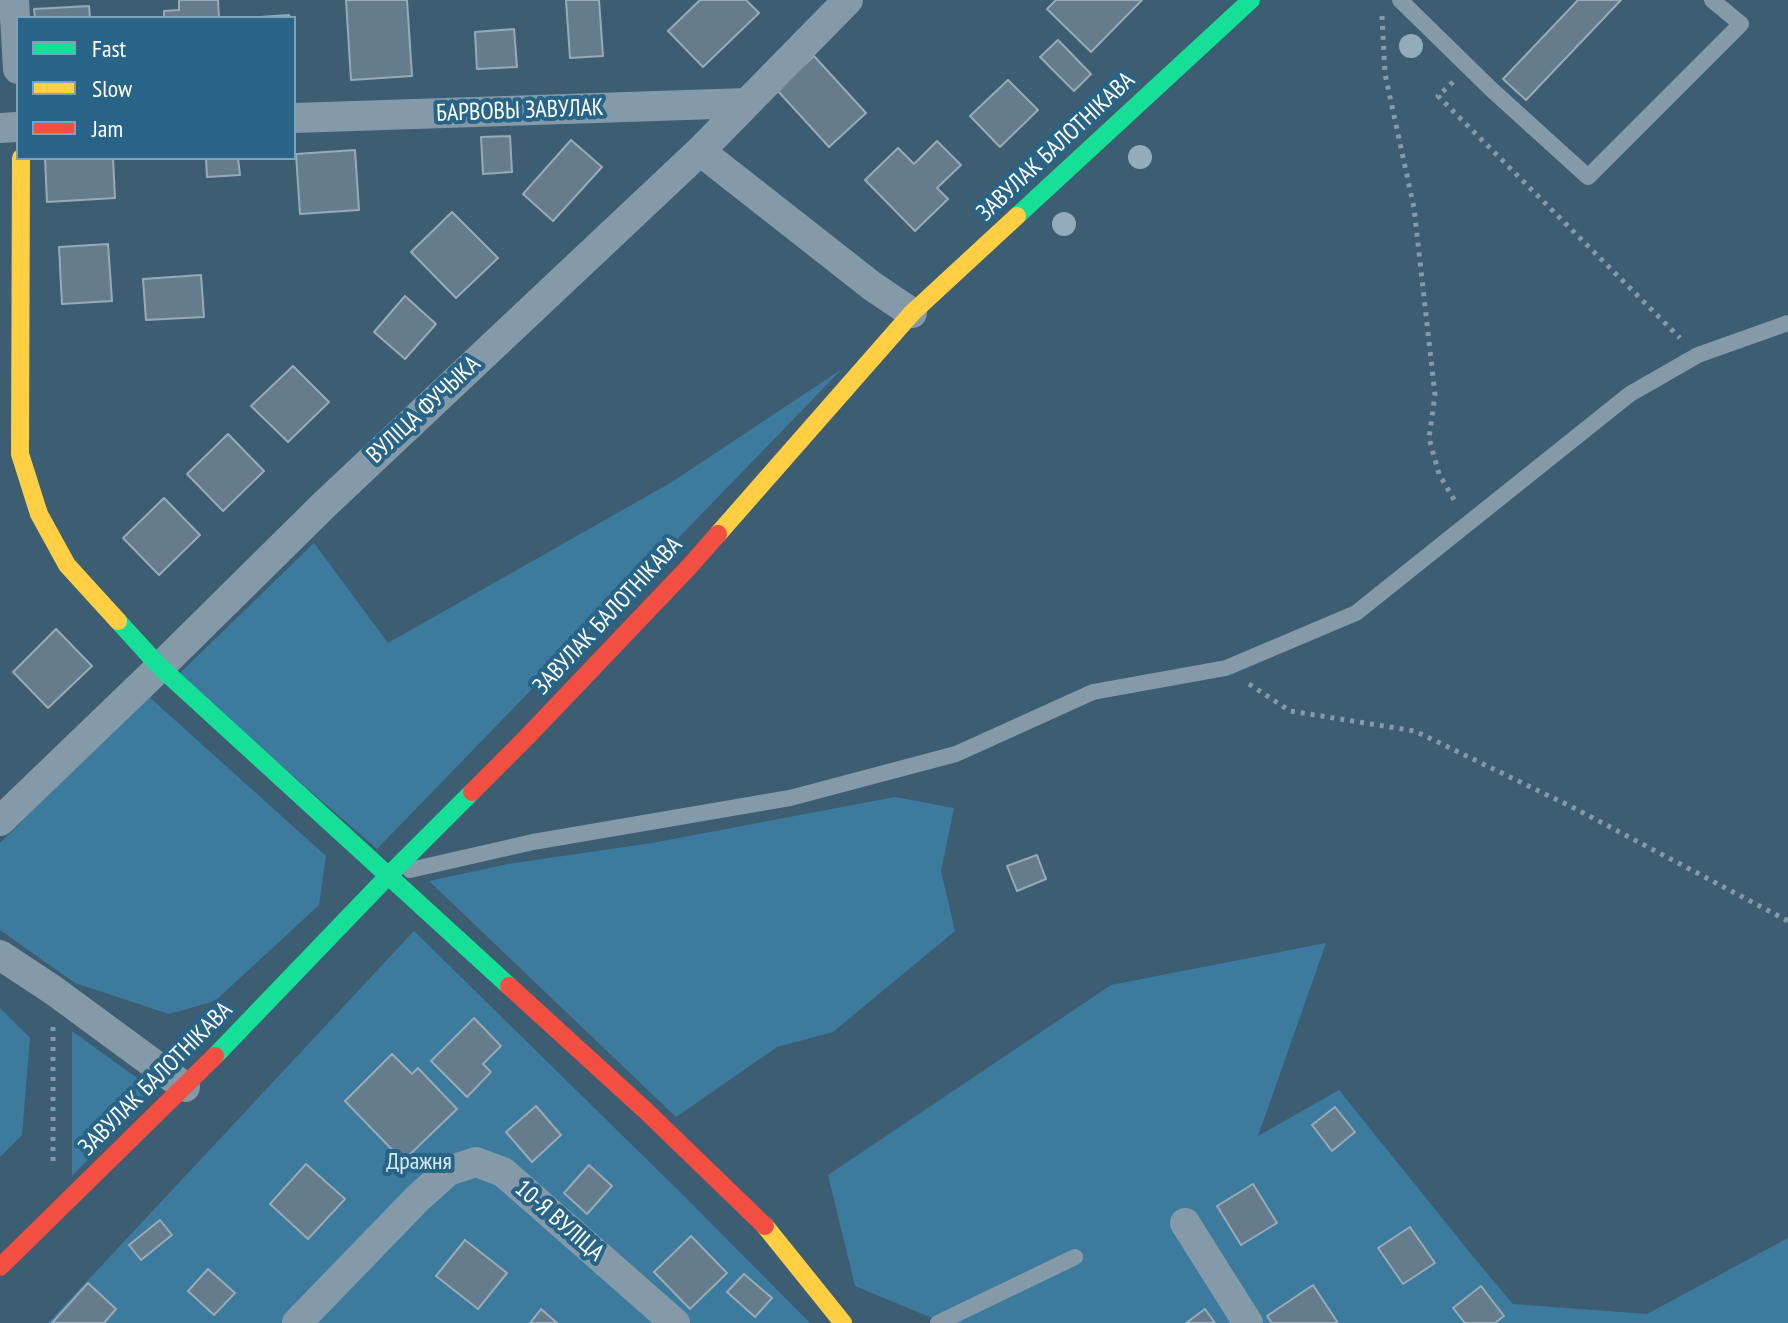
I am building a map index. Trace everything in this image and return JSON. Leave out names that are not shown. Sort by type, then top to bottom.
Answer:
[{"type":"street","points":[[14,0],[16,34]]},
{"type":"street","name":"ВУЛІЦА ФУЧЫКА","points":[[0,821],[324,505],[700,151],[848,0]]},
{"type":"street","name":"ЗАВУЛАК БАЛОТНІКАВА","points":[[0,1267],[185,1087],[526,738],[688,568],[912,313],[1251,0]]},
{"type":"street","name":"БАРВОВЫ ЗАВУЛАК","points":[[296,118],[747,103]]},
{"type":"street","points":[[700,151],[872,286],[912,313]]},
{"type":"street","points":[[21,160],[20,454],[39,514],[67,565],[160,667],[760,1219],[843,1323]]},
{"type":"street","points":[[0,955],[185,1087]]},
{"type":"street","name":"10-Я ВУЛІЦА","points":[[297,1323],[448,1171],[476,1162],[503,1172],[675,1323]]},
{"type":"street","points":[[1185,1223],[1248,1323]]},
{"type":"lane","points":[[1400,0],[1588,177],[1741,24],[1712,0]]},
{"type":"lane","points":[[389,875],[533,842],[790,798],[956,754],[1093,692],[1226,668],[1356,613],[1630,394],[1698,355],[1788,323]]},
{"type":"lane","points":[[938,1323],[1075,1257]]},
{"type":"path","points":[[1381,10],[1385,74],[1414,208],[1435,395],[1429,438],[1439,474],[1468,523]]},
{"type":"path","points":[[1469,68],[1438,96],[1698,355]]},
{"type":"path","points":[[1226,668],[1290,711],[1415,731],[1574,808],[1788,921]]},
{"type":"path","points":[[53,990],[53,1215]]},
{"type":"green space","points":[[842,369],[377,849],[178,675],[314,543],[388,643],[672,482]]},
{"type":"green space","points":[[147,695],[326,856],[319,905],[215,1001],[169,1014],[75,983],[0,930],[0,843]]},
{"type":"green space","points":[[895,797],[954,808],[941,871],[955,931],[833,1032],[777,1047],[676,1117],[429,881],[508,864],[652,843]]},
{"type":"green space","name":"Дражня","points":[[414,931],[681,1193],[810,1323],[48,1323]]},
{"type":"green space","points":[[1326,943],[1258,1136],[1339,1090],[1513,1304],[1647,1314],[1788,1238],[1788,1323],[944,1323],[855,1286],[828,1175],[1111,985]]},
{"type":"green space","points":[[0,1008],[30,1038],[22,1135],[0,1157]]},
{"type":"green space","points":[[72,1031],[144,1083],[147,1094],[143,1103],[72,1176]]},
{"type":"building","points":[[179,0],[218,0],[219,16],[164,16],[164,11],[179,10]]},
{"type":"building","points":[[346,0],[407,0],[412,76],[351,80]]},
{"type":"building","points":[[566,0],[599,0],[603,56],[570,58]]},
{"type":"building","points":[[700,0],[746,0],[759,13],[703,67],[668,31]]},
{"type":"building","points":[[1056,0],[1142,0],[1091,52],[1047,9]]},
{"type":"building","points":[[1578,0],[1621,0],[1526,100],[1503,79]]},
{"type":"building","points":[[89,6],[90,16],[35,16],[34,9]]},
{"type":"building","points":[[514,29],[517,67],[477,69],[475,32]]},
{"type":"building","points":[[1058,40],[1091,74],[1074,91],[1040,57]]},
{"type":"building","points":[[814,56],[866,113],[829,147],[777,90]]},
{"type":"building","points":[[1008,80],[1038,110],[1000,147],[970,116]]},
{"type":"building","points":[[510,136],[512,172],[483,174],[481,137]]},
{"type":"building","points":[[571,140],[602,167],[553,221],[523,194]]},
{"type":"building","points":[[937,141],[961,165],[937,188],[948,199],[915,231],[865,180],[898,148],[914,164]]},
{"type":"building","points":[[355,150],[359,210],[300,214],[296,154]]},
{"type":"building","points":[[45,160],[113,160],[115,198],[47,202]]},
{"type":"building","points":[[206,160],[238,160],[240,175],[207,177]]},
{"type":"building","points":[[452,212],[498,258],[456,298],[411,252]]},
{"type":"building","points":[[108,244],[112,301],[62,304],[59,247]]},
{"type":"building","points":[[201,275],[204,317],[146,320],[143,279]]},
{"type":"building","points":[[405,296],[436,324],[405,359],[374,332]]},
{"type":"building","points":[[293,366],[329,402],[288,442],[251,406]]},
{"type":"building","points":[[228,434],[264,471],[223,511],[187,474]]},
{"type":"building","points":[[164,498],[200,535],[159,575],[123,538]]},
{"type":"building","points":[[56,629],[92,666],[48,708],[13,672]]},
{"type":"building","points":[[1037,855],[1046,879],[1017,891],[1007,866]]},
{"type":"building","points":[[474,1018],[501,1046],[483,1064],[491,1072],[467,1097],[431,1061]]},
{"type":"building","points":[[392,1054],[412,1074],[418,1068],[457,1109],[403,1161],[345,1101]]},
{"type":"building","points":[[536,1106],[561,1135],[532,1162],[506,1132]]},
{"type":"building","points":[[1335,1107],[1355,1132],[1332,1151],[1312,1125]]},
{"type":"building","points":[[306,1164],[345,1199],[308,1239],[270,1204]]},
{"type":"building","points":[[589,1165],[612,1186],[587,1214],[564,1193]]},
{"type":"building","points":[[1253,1184],[1277,1223],[1241,1245],[1217,1206]]},
{"type":"building","points":[[160,1220],[172,1235],[141,1260],[129,1245]]},
{"type":"building","points":[[1410,1227],[1435,1263],[1403,1284],[1378,1248]]},
{"type":"building","points":[[691,1236],[727,1273],[690,1309],[654,1272]]},
{"type":"building","points":[[465,1240],[507,1273],[478,1309],[436,1276]]},
{"type":"building","points":[[208,1269],[235,1293],[214,1315],[188,1291]]},
{"type":"building","points":[[744,1274],[772,1298],[755,1317],[727,1292]]},
{"type":"building","points":[[88,1283],[116,1309],[104,1323],[52,1323]]},
{"type":"building","points":[[1313,1285],[1338,1323],[1272,1323],[1267,1316]]},
{"type":"building","points":[[1481,1286],[1504,1316],[1495,1323],[1465,1323],[1453,1308]]},
{"type":"building","points":[[541,1309],[557,1323],[530,1323]]},
{"type":"building","points":[[1205,1309],[1215,1323],[1186,1323]]},
{"type":"traffic: fast","points":[[1017,216],[1251,0]]},
{"type":"traffic: fast","points":[[118,621],[160,667],[509,986]]},
{"type":"traffic: fast","points":[[215,1056],[472,792]]},
{"type":"traffic: slow","points":[[21,160],[20,454],[39,514],[67,565],[118,621]]},
{"type":"traffic: slow","points":[[718,534],[912,313],[1017,216]]},
{"type":"traffic: slow","points":[[765,1226],[843,1323]]},
{"type":"traffic: jam","points":[[472,792],[718,534]]},
{"type":"traffic: jam","points":[[509,986],[646,1111],[765,1226]]},
{"type":"traffic: jam","points":[[0,1267],[215,1056]]}]
